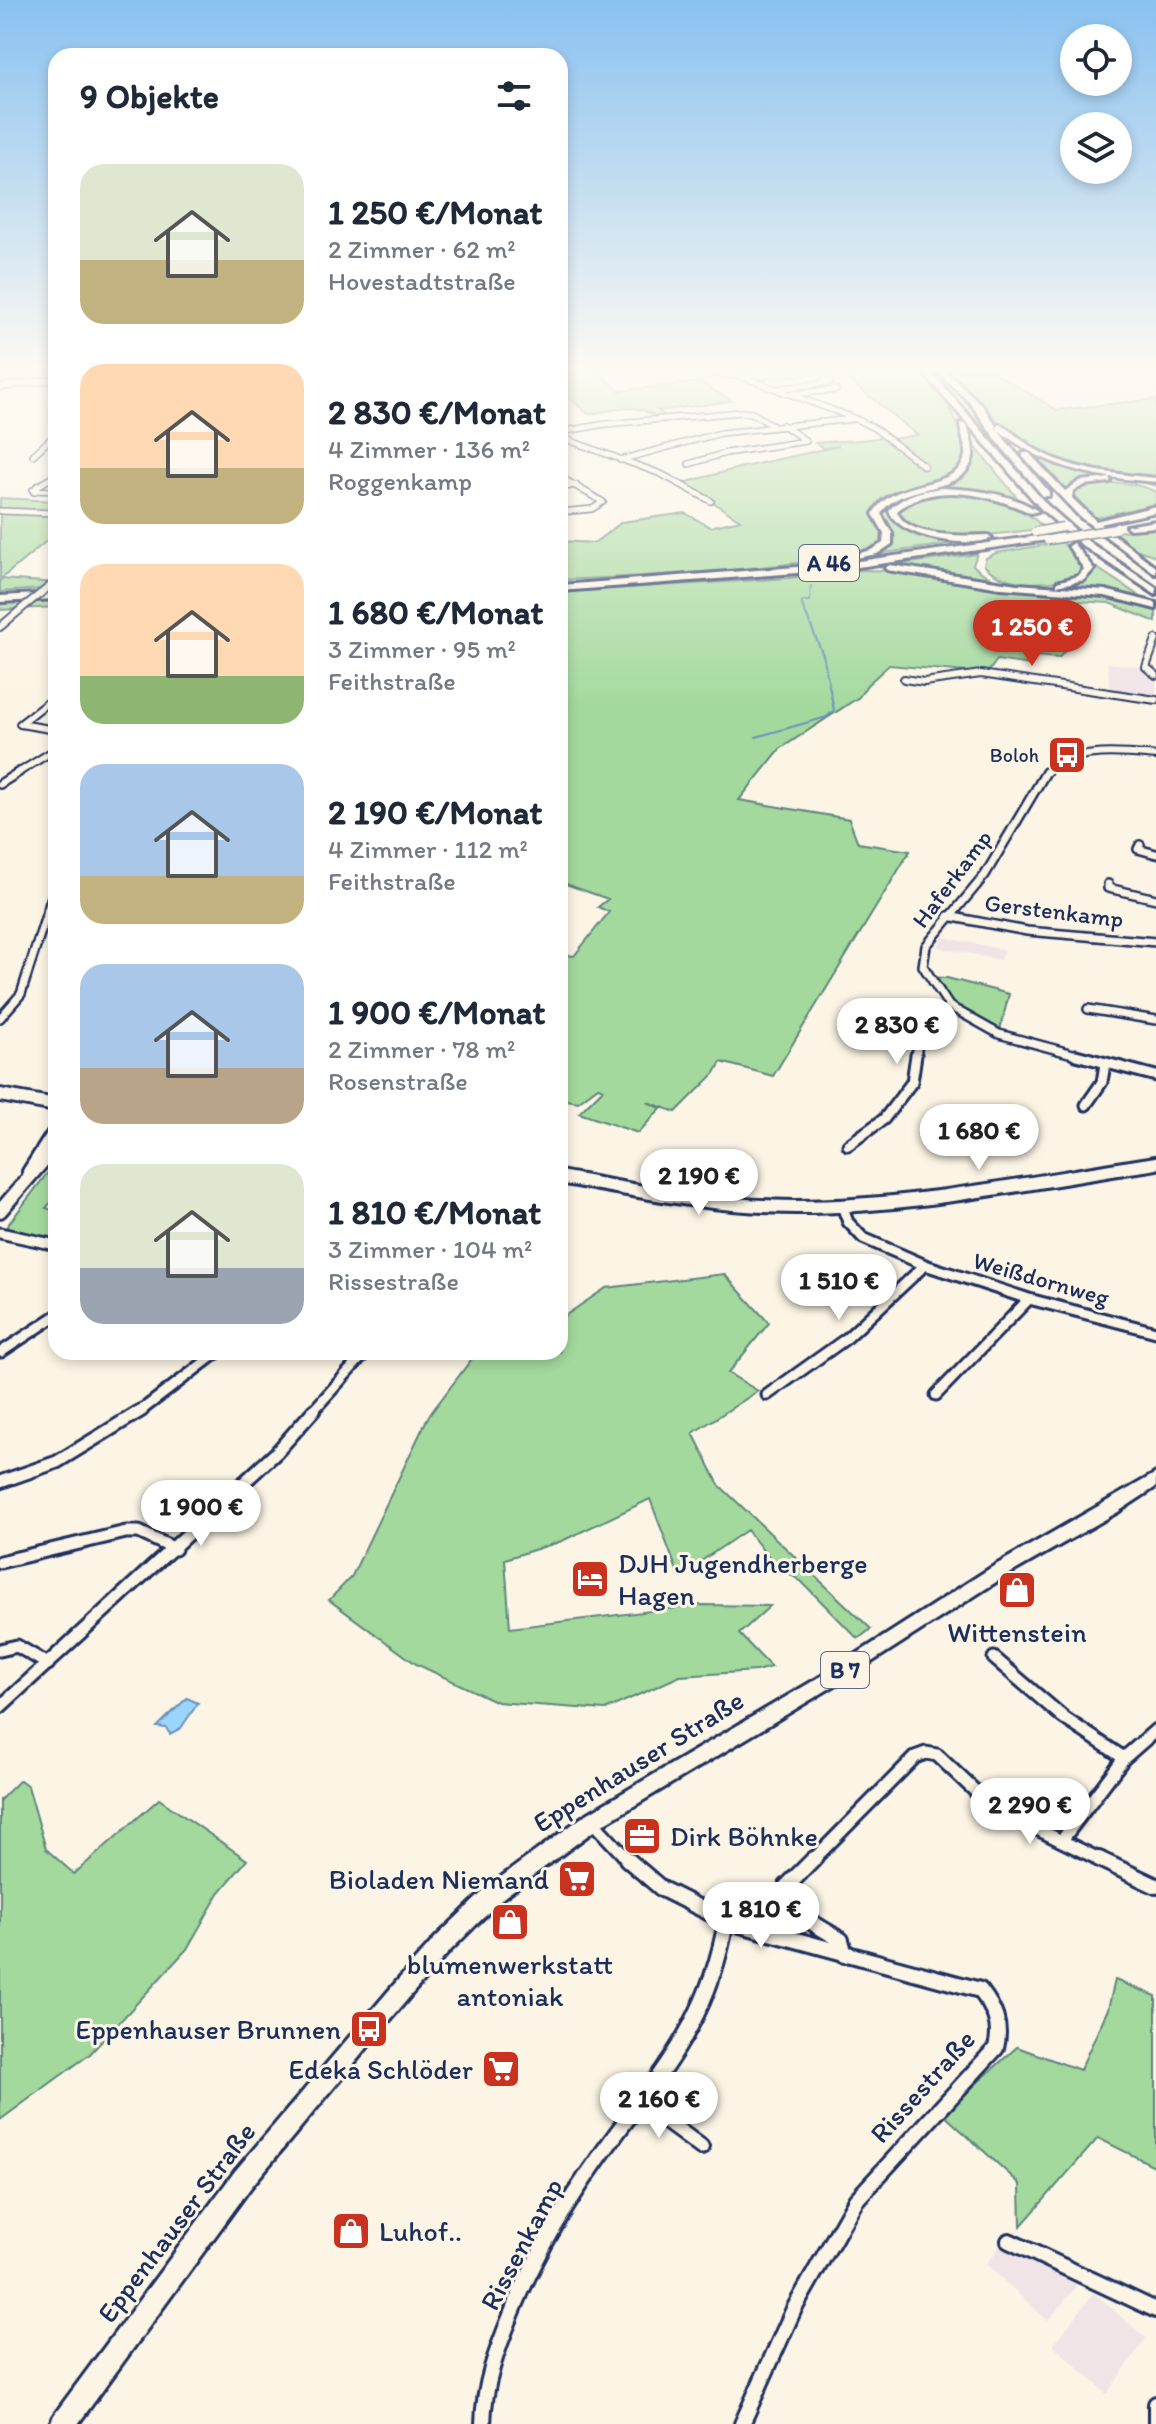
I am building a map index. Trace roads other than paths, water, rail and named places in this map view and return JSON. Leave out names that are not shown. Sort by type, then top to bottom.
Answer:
[{"type":"highway","points":[[815,562],[866,554],[884,547],[889,539],[877,514],[879,506],[897,494],[933,484]]},
{"type":"highway","points":[[1022,484],[1086,544],[1156,592]]},
{"type":"highway","points":[[1040,484],[1070,518],[1097,541],[1156,582]]},
{"type":"highway","points":[[1053,484],[1123,548],[1156,571]]},
{"type":"highway","points":[[1067,500],[1072,487],[1085,484]]},
{"type":"highway","points":[[1020,540],[929,534],[901,523],[893,510],[910,498],[957,492],[1004,498],[1034,511]]},
{"type":"highway","points":[[1019,495],[1073,546],[1156,604]]},
{"type":"highway","points":[[618,580],[1020,540],[1108,524],[1130,526],[1156,515]]},
{"type":"highway","points":[[1108,524],[1120,516],[1156,515]]},
{"type":"highway","points":[[634,585],[733,580],[840,569],[1156,515]]},
{"type":"highway","name":"A 46","points":[[568,585],[871,559],[1042,536]]},
{"type":"highway","name":"A 46","points":[[568,586],[634,585],[850,565],[1042,536]]},
{"type":"highway","points":[[978,557],[1020,540]]},
{"type":"highway","points":[[982,571],[1026,584],[1072,581],[1081,578],[1089,569],[1073,546]]},
{"type":"highway","points":[[1123,548],[1156,558]]},
{"type":"highway","points":[[840,569],[907,569],[1017,587],[1106,591],[1156,604]]},
{"type":"highway","points":[[0,597],[48,589]]},
{"type":"main road","points":[[0,1095],[48,1097]]},
{"type":"main road","points":[[14,1097],[21,1101],[48,1104]]},
{"type":"main road","points":[[28,1175],[31,1165],[48,1141]]},
{"type":"main road","points":[[0,1211],[28,1175],[48,1156]]},
{"type":"main road","points":[[568,1179],[758,1206],[842,1206],[939,1196],[1156,1163]]},
{"type":"main road","name":"Eppenhauser Straße","points":[[63,2424],[234,2191],[404,1988],[497,1891],[592,1821],[836,1676],[998,1572],[1112,1508],[1156,1479]]},
{"type":"street","points":[[44,484],[33,491],[48,491]]},
{"type":"street","points":[[680,484],[711,501]]},
{"type":"street","points":[[568,486],[576,485],[603,503],[592,509],[568,511]]},
{"type":"street","points":[[0,511],[48,513]]},
{"type":"street","points":[[0,627],[26,605],[48,593]]},
{"type":"street","points":[[1156,639],[1146,667],[1156,675]]},
{"type":"street","points":[[904,679],[924,682],[981,674],[1156,700]]},
{"type":"street","points":[[46,704],[20,724],[48,729]]},
{"type":"street","name":"Haferkamp","points":[[1156,756],[1117,753],[1085,755],[1047,771],[985,875],[926,946],[923,966],[949,1006],[999,1034],[1156,1076]]},
{"type":"street","points":[[0,784],[48,754]]},
{"type":"street","points":[[1139,849],[1156,854]]},
{"type":"street","points":[[1108,888],[1156,899]]},
{"type":"street","points":[[0,1018],[13,1010],[27,984],[42,915],[48,902]]},
{"type":"street","name":"Gerstenkamp","points":[[948,916],[1027,931],[1156,942]]},
{"type":"street","points":[[848,1145],[884,1119],[912,1082],[920,1028],[949,1006]]},
{"type":"street","points":[[1088,1009],[1156,1020]]},
{"type":"street","points":[[1086,1105],[1102,1082],[1105,1064]]},
{"type":"street","name":"Weißdornweg","points":[[842,1206],[848,1222],[863,1238],[925,1265],[1029,1299],[1156,1332]]},
{"type":"street","points":[[0,1233],[48,1243]]},
{"type":"street","points":[[767,1395],[847,1338],[925,1265]]},
{"type":"street","points":[[936,1395],[1029,1299]]},
{"type":"street","points":[[1,1352],[48,1321]]},
{"type":"street","points":[[0,1482],[20,1478],[87,1445],[164,1397],[208,1360]]},
{"type":"street","points":[[0,1707],[276,1453],[359,1360]]},
{"type":"street","points":[[0,1562],[126,1532],[139,1532],[175,1549]]},
{"type":"street","points":[[0,1650],[17,1646],[48,1664]]},
{"type":"street","points":[[994,1658],[1064,1718],[1124,1758]]},
{"type":"street","points":[[1062,1840],[1124,1758],[1156,1730]]},
{"type":"street","points":[[845,1955],[841,1940],[796,1913],[786,1901],[786,1887],[915,1757],[926,1753],[937,1755],[992,1807],[1156,1886]]},
{"type":"street","name":"Rissestraße","points":[[592,1821],[641,1873],[662,1889],[726,1921],[980,1990],[994,2006],[1000,2034],[996,2048],[856,2200],[794,2309],[742,2424]]},
{"type":"street","name":"Rissenkamp","points":[[483,2424],[486,2377],[514,2308],[579,2186],[695,2025],[722,1960],[726,1921]]},
{"type":"street","points":[[640,2102],[701,2147]]},
{"type":"street","points":[[1009,2241],[1156,2310]]},
{"type":"street","points":[[1156,2404],[1156,2424]]},
{"type":"water","points":[[187,1698],[198,1703],[181,1728],[170,1734],[166,1728],[157,1727]]},
{"type":"waterway","points":[[756,737],[827,717],[834,710],[823,655],[802,605],[802,601],[810,601],[811,586]]},
{"type":"place","name":"Boloh","points":[[1067,755]]},
{"type":"place","name":"DJH Jugendherberge Hagen","points":[[590,1579]]},
{"type":"place","name":"Wittenstein","points":[[1017,1590]]},
{"type":"place","name":"Dirk Böhnke","points":[[642,1836]]},
{"type":"place","name":"Bioladen Niemand","points":[[577,1879]]},
{"type":"place","name":"blumenwerkstatt antoniak","points":[[510,1922]]},
{"type":"place","name":"Eppenhauser Brunnen","points":[[369,2029]]},
{"type":"place","name":"Edeka Schlöder","points":[[501,2069]]},
{"type":"place","name":"Luhof..","points":[[351,2231]]}]
